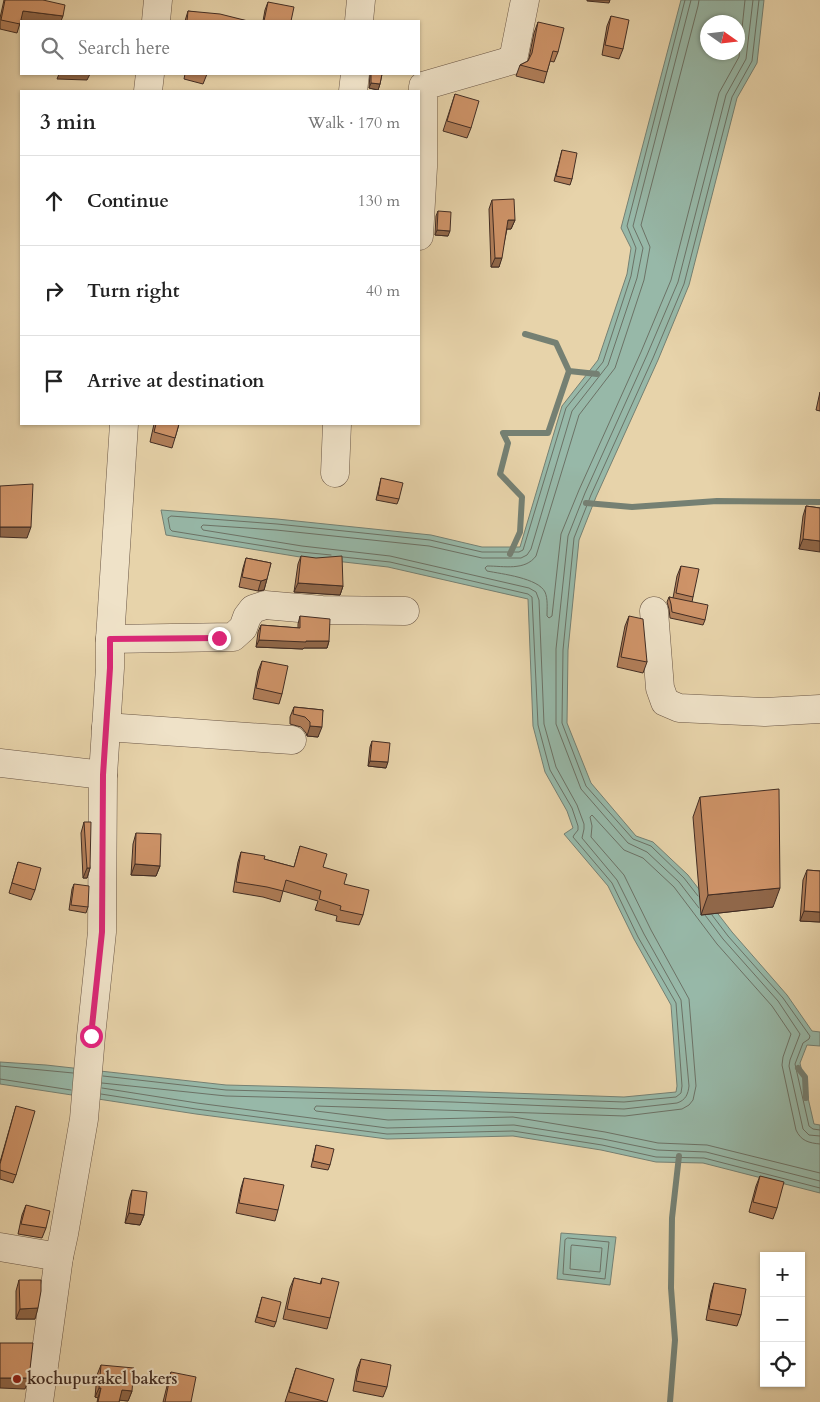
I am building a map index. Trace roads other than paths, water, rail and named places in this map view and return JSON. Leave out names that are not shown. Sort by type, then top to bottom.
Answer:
[{"type":"street","points":[[156,20],[158,0]]},
{"type":"street","points":[[359,20],[361,0]]},
{"type":"street","points":[[420,219],[423,167],[423,86],[513,60],[525,0]]},
{"type":"street","points":[[148,90],[150,75]]},
{"type":"street","points":[[353,90],[355,75]]},
{"type":"street","points":[[39,1402],[59,1258],[84,1119],[102,932],[103,775],[124,425]]},
{"type":"street","points":[[335,472],[337,425]]},
{"type":"street","points":[[110,639],[234,637],[243,628],[247,617],[253,609],[265,605],[322,610],[405,611]]},
{"type":"street","points":[[654,611],[660,688],[665,702],[679,708],[765,712],[820,709]]},
{"type":"street","points":[[106,727],[292,740]]},
{"type":"street","points":[[0,763],[103,775]]},
{"type":"street","points":[[0,1247],[59,1258]]},
{"type":"water","points":[[681,0],[764,0],[757,63],[737,98],[689,285],[579,540],[568,650],[567,723],[591,783],[636,836],[653,842],[688,875],[732,932],[787,995],[812,1031],[820,1032],[820,1046],[807,1045],[800,1063],[814,1124],[820,1125],[820,1193],[703,1163],[656,1162],[601,1150],[513,1136],[387,1139],[196,1114],[0,1084],[0,1062],[46,1065],[226,1085],[624,1097],[676,1092],[671,1005],[634,939],[608,886],[564,834],[573,828],[567,811],[545,772],[533,726],[528,599],[388,567],[300,557],[166,535],[161,510],[277,519],[431,535],[482,547],[520,547],[562,406],[598,360],[627,274],[631,248],[621,228]]},
{"type":"water","points":[[561,1233],[616,1237],[610,1285],[557,1279]]},
{"type":"waterway","points":[[525,334],[556,343],[569,371],[597,374]]},
{"type":"waterway","points":[[510,554],[520,532],[522,497],[500,474],[508,443],[503,433],[548,433],[569,371]]},
{"type":"waterway","points":[[586,503],[632,507],[717,501],[820,502]]},
{"type":"waterway","points":[[798,1068],[805,1077],[806,1098]]},
{"type":"waterway","points":[[670,1402],[675,1340],[671,1288],[672,1218],[679,1156]]},
{"type":"place","name":"kochupurakel bakers","points":[[17,1379]]}]
